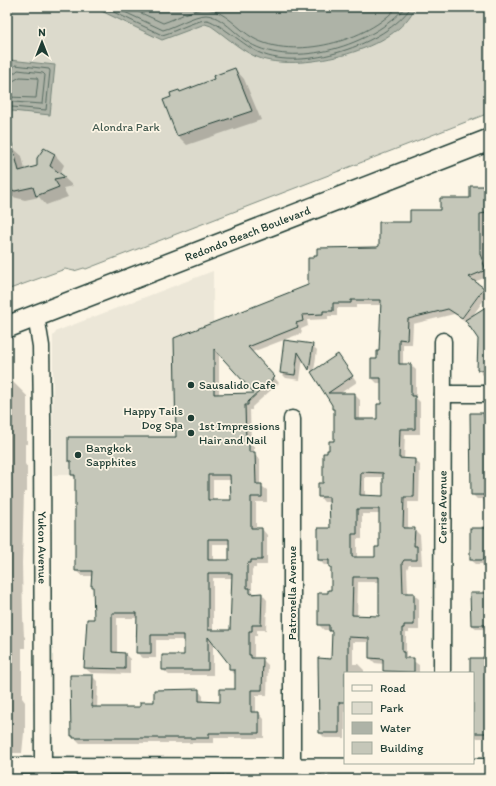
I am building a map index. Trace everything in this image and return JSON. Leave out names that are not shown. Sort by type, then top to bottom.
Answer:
[{"type":"main road","name":"Redondo Beach Boulevard","points":[[7,327],[489,140]]},
{"type":"street","name":"Yukon Avenue","points":[[36,316],[41,346],[43,773]]},
{"type":"street","name":"Cerise Avenue","points":[[442,672],[444,341]]},
{"type":"street","points":[[443,394],[489,394]]},
{"type":"street","name":"Patronella Avenue","points":[[292,419],[292,766]]},
{"type":"street","points":[[7,766],[43,773],[292,766],[441,765],[489,767]]},
{"type":"shaded area","points":[[213,271],[214,475],[53,475],[53,336],[57,331]]},
{"type":"green space","name":"Alondra Park","points":[[7,7],[489,7],[489,113],[86,269],[84,268],[74,271],[65,269],[7,290]]},
{"type":"water","points":[[93,7],[415,7],[405,22],[389,35],[369,46],[347,54],[324,59],[301,62],[280,62],[262,59],[248,53],[211,26],[205,24],[162,40]]},
{"type":"water","points":[[10,60],[55,65],[50,115],[12,111],[10,121],[7,120],[7,86]]},
{"type":"building","points":[[235,68],[252,111],[177,136],[163,100],[171,97],[170,93],[179,90],[180,92],[214,79],[213,76]]},
{"type":"building","points":[[7,140],[11,140],[19,171],[37,166],[37,158],[44,148],[55,154],[50,166],[65,177],[54,179],[59,187],[36,196],[33,187],[15,191],[7,189]]},
{"type":"building","points":[[470,186],[486,186],[486,213],[480,214],[480,254],[486,270],[469,277],[484,288],[462,318],[448,309],[408,319],[407,340],[399,339],[399,364],[411,364],[411,396],[415,396],[415,429],[400,429],[399,458],[415,459],[414,497],[404,497],[403,528],[415,528],[414,546],[417,546],[417,560],[404,560],[402,563],[403,593],[414,593],[414,625],[404,625],[404,628],[402,628],[402,652],[404,652],[404,658],[414,658],[414,672],[383,671],[383,659],[369,658],[369,638],[348,637],[348,672],[344,672],[344,702],[339,702],[339,733],[319,733],[318,658],[331,659],[332,631],[329,631],[329,625],[318,625],[318,593],[328,593],[328,590],[331,590],[331,567],[329,567],[329,560],[318,560],[318,528],[330,528],[329,497],[318,497],[318,483],[323,483],[323,453],[327,453],[327,450],[329,450],[329,441],[334,441],[334,409],[332,409],[332,405],[311,372],[338,354],[353,376],[328,393],[355,393],[355,419],[377,419],[377,404],[381,404],[381,378],[371,378],[371,359],[377,359],[377,351],[379,351],[381,300],[351,300],[351,303],[333,303],[333,311],[323,311],[323,314],[302,315],[303,321],[296,323],[298,327],[248,347],[275,377],[248,402],[248,405],[245,405],[246,441],[249,441],[249,452],[255,452],[256,484],[262,484],[262,497],[251,497],[251,528],[262,528],[262,560],[251,560],[251,563],[248,563],[247,566],[247,588],[250,588],[250,594],[262,593],[261,625],[252,625],[252,631],[249,631],[249,655],[251,655],[251,658],[263,658],[262,690],[251,690],[251,712],[259,712],[259,733],[209,733],[209,738],[73,738],[73,736],[71,736],[70,675],[93,675],[92,707],[140,707],[140,702],[154,702],[154,690],[199,689],[199,701],[220,702],[220,689],[235,689],[235,670],[229,670],[229,664],[208,637],[208,670],[162,670],[162,655],[184,655],[184,635],[151,635],[151,653],[136,653],[137,613],[112,613],[112,652],[125,653],[125,669],[84,668],[87,619],[94,619],[93,586],[91,586],[92,571],[75,571],[75,475],[71,475],[71,461],[68,461],[68,437],[176,437],[174,338],[308,285],[308,258],[314,258],[314,255],[317,255],[317,248],[377,247],[379,246],[379,222],[410,222],[410,210],[440,210],[440,198],[470,198]],"holes":[[[214,349],[254,393],[214,394]],[[361,472],[383,473],[383,496],[360,495]],[[208,475],[230,475],[231,500],[208,500]],[[357,509],[379,509],[379,547],[375,547],[375,557],[352,557],[352,534],[357,534]],[[208,539],[229,539],[229,560],[208,560]],[[208,573],[232,573],[230,630],[208,630]],[[353,577],[379,577],[379,616],[352,615]]]},
{"type":"building","points":[[489,305],[489,370],[477,370],[478,339],[465,320]]},
{"type":"building","points":[[284,340],[313,344],[309,370],[298,352],[295,375],[280,373]]},
{"type":"building","points":[[470,413],[484,413],[484,417],[489,417],[489,495],[471,495]]},
{"type":"building","points":[[470,528],[489,528],[489,560],[470,560]]},
{"type":"building","points":[[470,593],[489,593],[489,625],[471,625]]},
{"type":"building","points":[[470,658],[489,658],[489,733],[474,733],[474,672],[470,672]]},
{"type":"place","name":"Sausalido Cafe","points":[[191,385]]},
{"type":"place","name":"Happy Tails Dog Spa","points":[[191,418]]},
{"type":"place","name":"1st Impressions Hair and Nail","points":[[191,433]]},
{"type":"place","name":"Bangkok Sapphites","points":[[78,455]]}]
